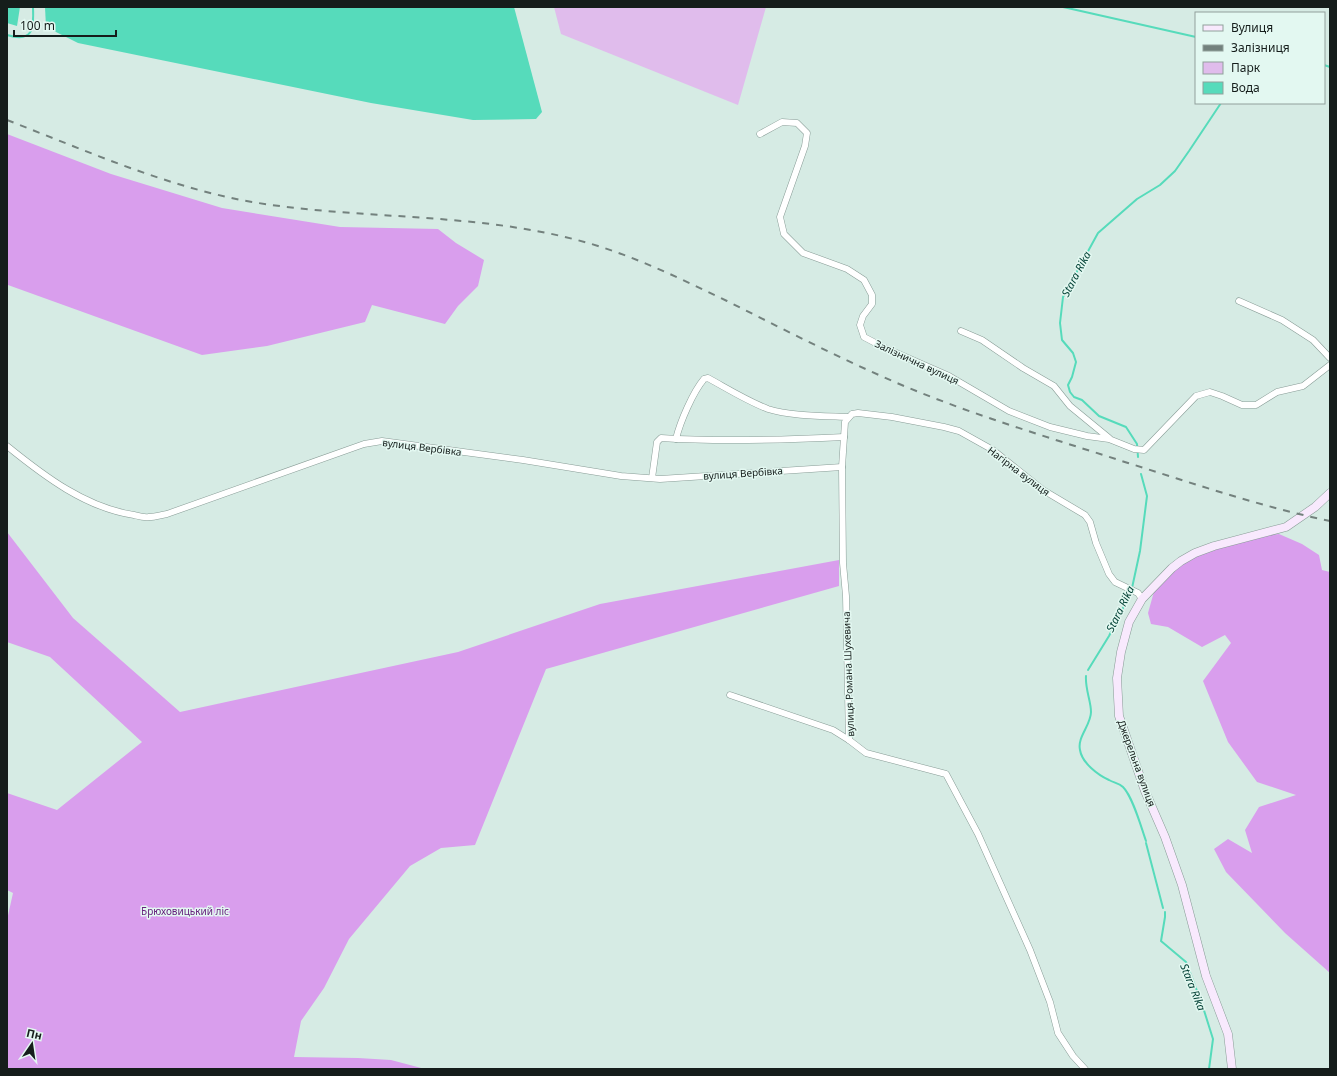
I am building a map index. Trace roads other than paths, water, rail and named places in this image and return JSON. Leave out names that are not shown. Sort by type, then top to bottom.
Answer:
[{"type":"street","name":"Залізнична вулиця","points":[[760,134],[782,122],[798,123],[807,132],[806,146],[780,217],[784,234],[803,253],[847,269],[864,280],[872,295],[872,304],[863,316],[860,325],[864,336],[885,348],[949,376],[1009,411],[1050,427],[1087,436],[1109,439],[1134,449],[1144,450],[1196,396],[1210,392],[1242,405],[1256,405],[1277,392],[1303,386],[1330,365]]},
{"type":"street","points":[[1240,301],[1282,320],[1313,340],[1330,358]]},
{"type":"street","name":"Залізнична вулиця","points":[[961,331],[982,340],[1023,368],[1054,386],[1070,406],[1109,439]]},
{"type":"street","name":"Нагірна вулиця","points":[[676,439],[680,426],[700,384],[704,379],[708,378],[738,395],[769,409],[781,412],[848,417],[852,414],[858,413],[892,417],[959,431],[993,450],[1043,490],[1085,515],[1090,522],[1096,543],[1109,574],[1115,582],[1140,596]]},
{"type":"street","name":"вулиця Романа Шухевича","points":[[848,417],[845,422],[842,467],[843,555],[846,596],[849,740],[866,753],[946,774],[975,828],[1030,950],[1050,1002],[1058,1033],[1073,1056],[1085,1069]]},
{"type":"street","points":[[652,478],[657,442],[661,438],[715,441],[844,437]]},
{"type":"street","name":"вулиця Вербівка","points":[[7,446],[28,463],[70,492],[123,514],[148,518],[167,514],[364,444],[382,441],[523,460],[621,476],[652,478],[842,467]]},
{"type":"street","name":"Джерельна вулиця","points":[[1232,1069],[1228,1034],[1206,976],[1182,885],[1165,837],[1145,791],[1119,716],[1118,678],[1121,652],[1129,622],[1140,596],[1172,568],[1187,557],[1214,546],[1286,527],[1330,493]]},
{"type":"street","points":[[730,695],[833,730],[849,740]]},
{"type":"water","points":[[7,7],[20,7],[17,26],[7,23]]},
{"type":"water","points":[[45,7],[514,7],[542,112],[536,119],[473,120],[371,103],[78,43],[46,27]]},
{"type":"waterway","points":[[7,35],[22,37],[30,32],[33,22],[33,7]]},
{"type":"waterway","points":[[1063,7],[1195,37]]},
{"type":"waterway","points":[[1325,65],[1330,67]]},
{"type":"waterway","name":"Stara Rika","points":[[1138,457],[1137,444],[1126,427],[1099,416],[1082,400],[1074,397],[1070,392],[1068,385],[1076,362],[1073,353],[1062,340],[1060,323],[1063,297],[1098,233],[1137,199],[1160,185],[1175,171],[1220,104]]},
{"type":"waterway","name":"Stara Rika","points":[[1132,588],[1140,551],[1147,496],[1141,474]]},
{"type":"waterway","name":"Stara Rika","points":[[1088,670],[1109,636],[1131,592]]},
{"type":"waterway","name":"Stara Rika","points":[[1086,676],[1086,686],[1091,712],[1089,722],[1080,740],[1081,755],[1087,764],[1096,772],[1121,786],[1127,792],[1146,841]]},
{"type":"waterway","name":"Stara Rika","points":[[1146,843],[1163,908]]},
{"type":"waterway","name":"Stara Rika","points":[[1165,912],[1161,941],[1186,962],[1202,1004],[1213,1039],[1209,1069]]},
{"type":"railway","points":[[7,120],[97,156],[158,178],[252,202],[295,208],[426,218],[513,227],[556,235],[598,246],[664,271],[854,364],[925,395],[983,416],[1203,487],[1279,509],[1330,521]]},
{"type":"park label","name":"Брюховицький ліс","points":[[185,911]]}]
